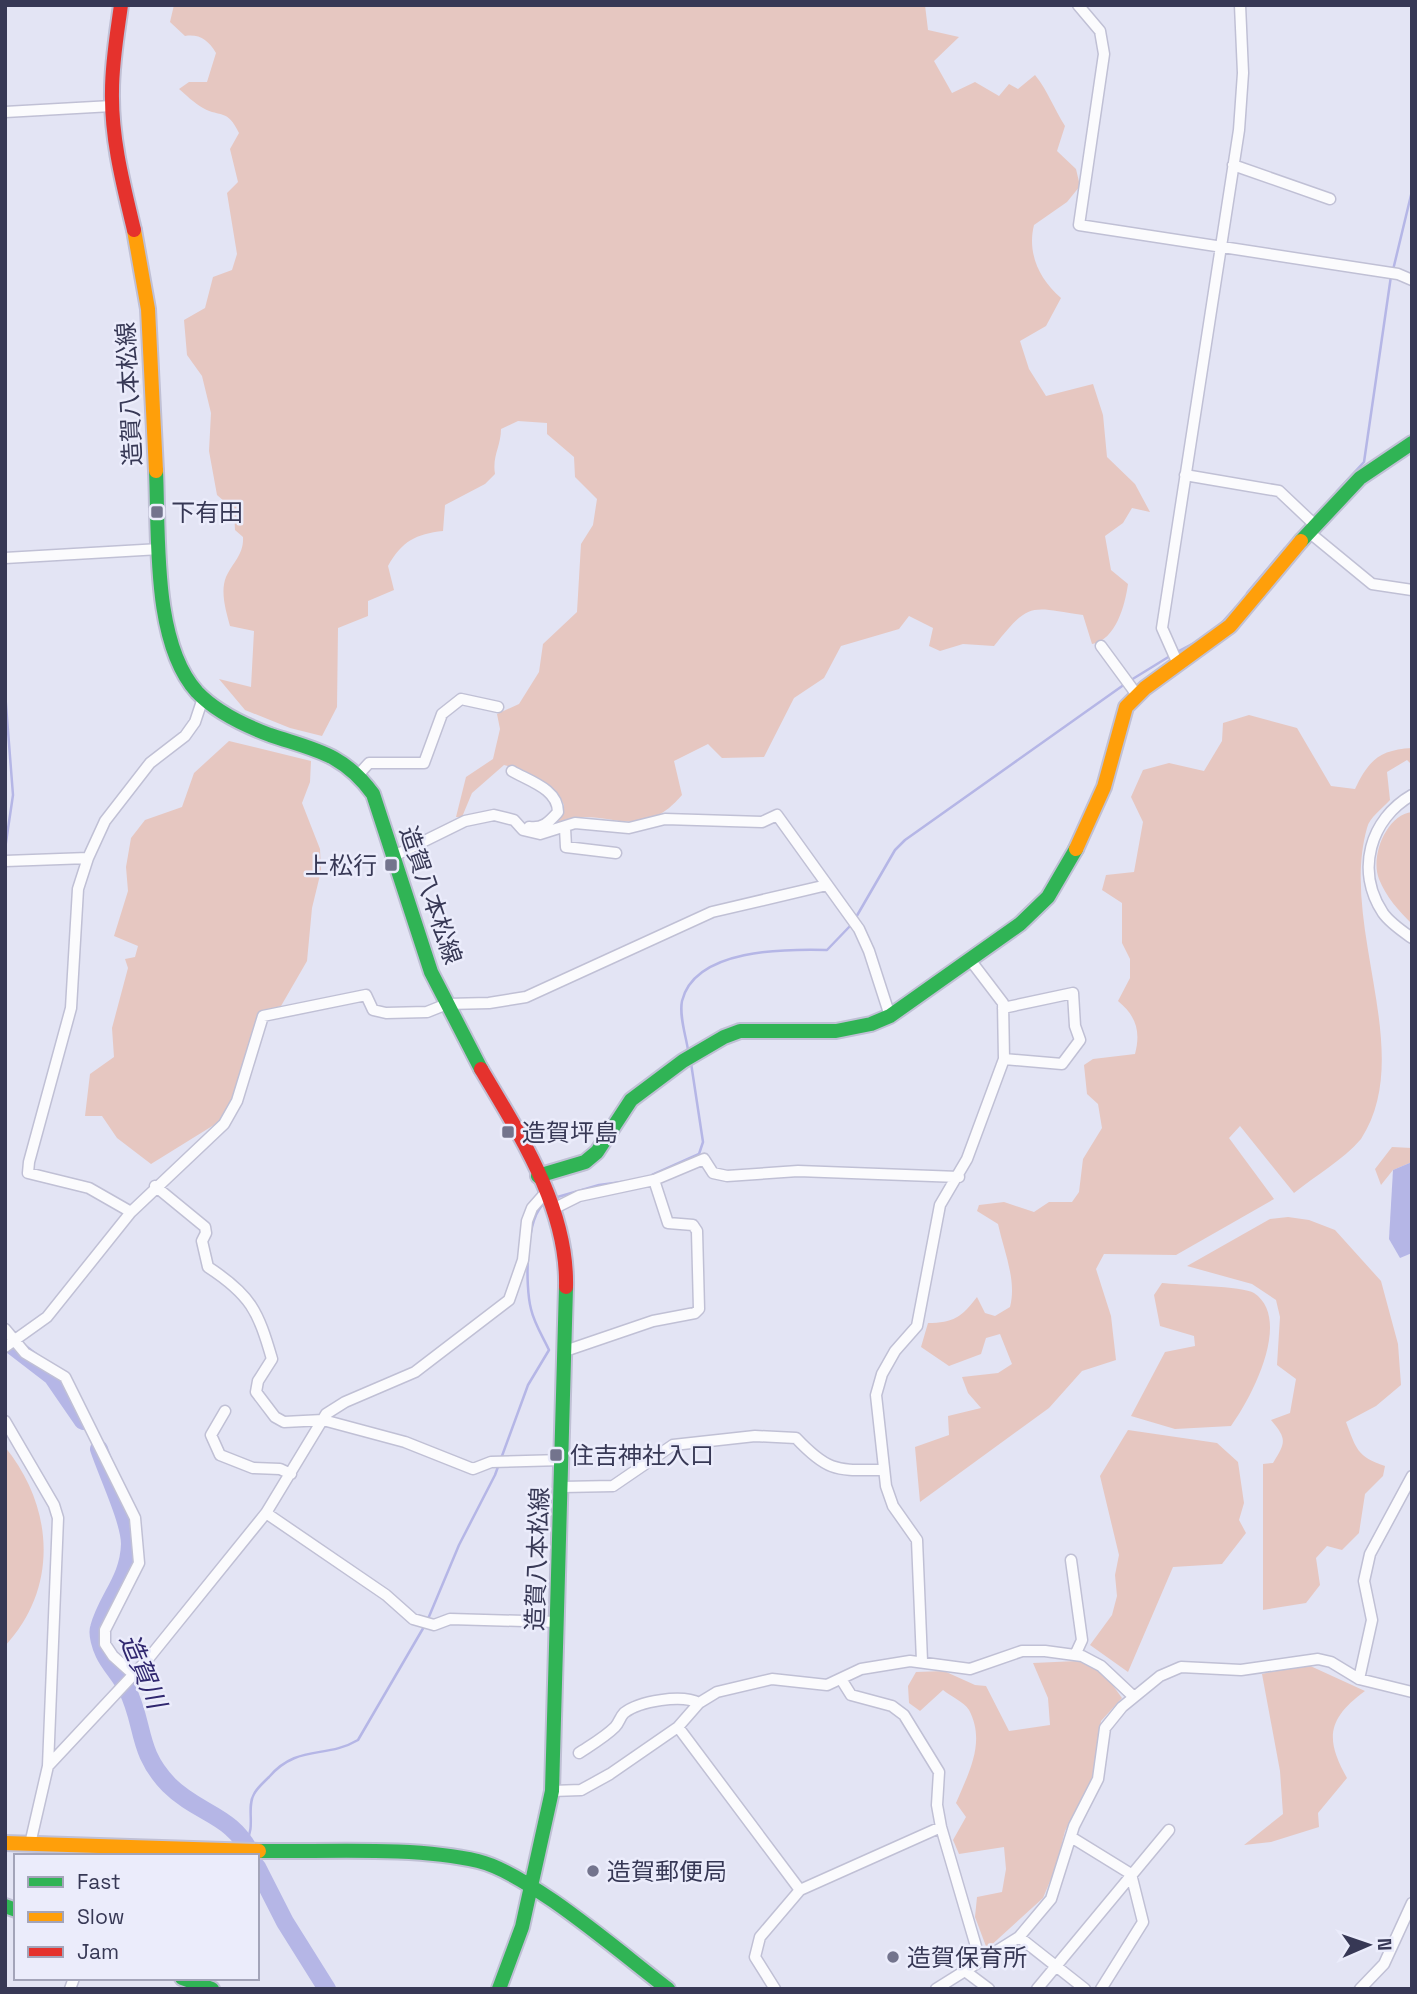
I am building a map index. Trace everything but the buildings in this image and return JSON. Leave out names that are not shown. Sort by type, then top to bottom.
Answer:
[{"type":"main road","name":"造賀八本松線","points":[[121,5],[112,106],[120,172],[139,245],[148,309],[160,549],[165,605],[174,648],[192,686],[202,698],[254,729],[321,750],[344,760],[360,773],[373,794],[428,962],[447,1004],[551,1200],[562,1227],[567,1260],[552,1791],[522,1927],[499,1989]]},
{"type":"main road","points":[[538,1176],[585,1162],[597,1152],[631,1100],[701,1050],[740,1031],[836,1031],[871,1024],[890,1016],[1020,924],[1048,897],[1086,833],[1104,787],[1126,707],[1134,691],[1230,626],[1268,577],[1360,478],[1412,443]]},
{"type":"main road","points":[[5,1843],[180,1853],[423,1854],[480,1861],[532,1887],[668,1989]]},
{"type":"main road","points":[[188,1980],[212,1989]]},
{"type":"street","points":[[1078,5],[1100,31],[1104,54],[1087,149],[1079,225],[1398,274],[1412,280]]},
{"type":"street","points":[[1173,666],[1162,628],[1233,165],[1243,73],[1240,5]]},
{"type":"street","points":[[5,112],[112,106]]},
{"type":"street","points":[[1233,165],[1329,199]]},
{"type":"street","points":[[1185,475],[1279,491],[1313,529],[1371,584],[1412,590]]},
{"type":"street","points":[[5,558],[160,549]]},
{"type":"street","points":[[1101,646],[1134,691]]},
{"type":"street","points":[[131,1212],[89,1188],[28,1173],[43,1103],[71,1008],[78,889],[88,858],[105,821],[150,763],[185,736],[195,722],[202,698]]},
{"type":"street","points":[[360,773],[369,763],[424,763],[442,715],[461,699],[498,707]]},
{"type":"street","points":[[512,771],[552,794],[558,801],[558,812],[548,823],[523,830]]},
{"type":"street","points":[[1412,795],[1399,802],[1375,832],[1369,849],[1369,866],[1381,911],[1412,939]]},
{"type":"street","points":[[394,856],[429,837],[480,817],[494,815],[514,820],[523,830],[540,834],[575,824],[629,828],[665,820],[762,822],[776,815],[859,929],[890,1016]]},
{"type":"street","points":[[565,828],[566,847],[616,853]]},
{"type":"street","points":[[5,861],[82,856],[88,858]]},
{"type":"street","points":[[10,1343],[47,1317],[131,1212],[155,1186],[224,1124],[237,1101],[262,1016],[366,995],[373,1010],[386,1013],[427,1012],[447,1004],[489,1003],[526,998],[712,912],[827,885]]},
{"type":"street","points":[[922,1661],[917,1540],[893,1506],[883,1470],[876,1395],[882,1374],[895,1351],[917,1326],[940,1205],[959,1177],[1004,1059],[1003,1003],[971,961]]},
{"type":"street","points":[[1003,1008],[1073,993],[1075,1026],[1080,1040],[1062,1064],[1004,1059]]},
{"type":"street","points":[[48,1766],[127,1679],[266,1513],[323,1420],[345,1402],[415,1372],[509,1300],[523,1259],[527,1221],[532,1208],[551,1200],[654,1180],[704,1158],[713,1173],[727,1176],[798,1171],[959,1177]]},
{"type":"street","points":[[565,1351],[653,1321],[695,1313],[699,1309],[697,1231],[693,1225],[668,1223],[654,1180]]},
{"type":"street","points":[[155,1186],[205,1227],[206,1233],[201,1241],[208,1267],[239,1288],[260,1317],[272,1359],[258,1381],[256,1392],[275,1417],[284,1422],[323,1420],[405,1442],[473,1469],[491,1462],[562,1460]]},
{"type":"street","points":[[5,1329],[10,1343],[65,1377],[100,1442],[135,1518],[139,1563],[105,1630],[106,1644],[127,1679]]},
{"type":"street","points":[[225,1410],[211,1435],[220,1455],[253,1468],[280,1469],[290,1474]]},
{"type":"street","points":[[5,1421],[54,1505],[58,1518],[48,1766],[30,1844]]},
{"type":"street","points":[[562,1487],[612,1486],[673,1445],[755,1436],[796,1438],[815,1458],[834,1469],[883,1470]]},
{"type":"street","points":[[1359,1679],[1372,1620],[1364,1581],[1370,1554],[1412,1476]]},
{"type":"street","points":[[266,1513],[386,1595],[421,1624],[434,1625],[450,1619],[558,1622]]},
{"type":"street","points":[[1071,1560],[1082,1640],[1076,1653]]},
{"type":"street","points":[[552,1791],[581,1790],[678,1727],[699,1703],[717,1692],[772,1679],[827,1685],[861,1669],[922,1661],[970,1669],[1022,1651],[1076,1653],[1101,1666],[1134,1697]]},
{"type":"street","points":[[936,1989],[1019,1937],[1051,1899],[1071,1837],[1098,1779],[1105,1728],[1134,1697],[1160,1676],[1181,1667],[1241,1670],[1318,1659],[1331,1662],[1359,1679],[1412,1692]]},
{"type":"street","points":[[841,1679],[851,1695],[891,1706],[904,1715],[939,1772],[937,1805],[941,1827],[980,1960]]},
{"type":"street","points":[[579,1753],[616,1727],[624,1714],[636,1709],[661,1699],[692,1699],[699,1703]]},
{"type":"street","points":[[678,1727],[800,1890]]},
{"type":"street","points":[[775,1989],[755,1957],[760,1937],[800,1890],[941,1827]]},
{"type":"street","points":[[1037,1989],[1169,1830]]},
{"type":"street","points":[[1071,1837],[1131,1874],[1143,1922],[1101,1989]]},
{"type":"street","points":[[1360,1989],[1384,1964],[1412,1903]]},
{"type":"street","points":[[1019,1937],[1085,1989]]},
{"type":"street","points":[[965,1971],[989,1989]]},
{"type":"shaded area","points":[[174,5],[925,5],[928,30],[959,37],[934,61],[952,93],[975,82],[999,96],[1009,84],[1018,89],[1035,75],[1065,126],[1057,151],[1076,169],[1080,186],[1067,202],[1034,225],[1032,246],[1037,265],[1047,283],[1061,298],[1046,326],[1020,341],[1029,369],[1046,396],[1093,384],[1103,415],[1107,457],[1135,484],[1150,512],[1132,508],[1123,523],[1105,536],[1111,570],[1128,584],[1122,611],[1113,629],[1100,641],[1092,644],[1083,615],[1041,609],[1024,614],[1015,621],[994,646],[963,644],[940,651],[929,646],[933,628],[909,616],[899,629],[841,646],[824,678],[794,698],[764,757],[722,758],[708,744],[674,761],[682,795],[666,810],[651,818],[621,821],[591,817],[558,822],[564,805],[560,797],[531,775],[504,765],[472,793],[462,817],[456,817],[466,777],[493,759],[500,729],[497,714],[519,704],[539,672],[543,644],[577,612],[581,544],[593,525],[597,499],[575,477],[574,457],[547,434],[547,423],[518,421],[501,429],[495,474],[485,484],[445,505],[443,531],[425,534],[404,545],[388,566],[394,590],[368,601],[368,616],[338,628],[337,707],[322,736],[290,728],[245,710],[219,679],[251,687],[254,631],[230,626],[224,595],[224,583],[240,553],[243,537],[235,530],[234,510],[217,495],[209,451],[211,413],[202,376],[187,355],[184,320],[205,308],[213,277],[232,270],[237,254],[227,193],[238,182],[230,149],[239,133],[227,117],[203,108],[179,89],[189,82],[207,82],[216,53],[203,39],[185,36],[170,22]]},
{"type":"shaded area","points":[[1249,715],[1297,728],[1331,786],[1355,789],[1376,758],[1391,751],[1412,748],[1412,765],[1407,760],[1387,772],[1390,800],[1368,824],[1361,866],[1362,906],[1380,1029],[1382,1068],[1376,1105],[1361,1139],[1354,1147],[1294,1193],[1240,1126],[1229,1138],[1274,1199],[1176,1255],[1104,1254],[1096,1269],[1111,1316],[1116,1360],[1082,1371],[1049,1408],[920,1502],[915,1447],[949,1435],[948,1416],[981,1408],[968,1393],[962,1377],[998,1373],[1012,1364],[1000,1334],[986,1338],[981,1354],[949,1366],[921,1347],[928,1323],[956,1318],[967,1310],[977,1297],[985,1313],[995,1316],[1010,1307],[1011,1276],[998,1224],[977,1211],[979,1205],[1004,1202],[1034,1212],[1049,1202],[1072,1202],[1079,1192],[1083,1159],[1102,1128],[1098,1104],[1087,1094],[1084,1065],[1093,1059],[1135,1054],[1136,1024],[1118,1001],[1130,978],[1130,959],[1122,943],[1122,903],[1102,890],[1106,875],[1134,872],[1143,822],[1131,797],[1143,770],[1169,763],[1204,771],[1222,741],[1223,723]]},
{"type":"shaded area","points":[[229,741],[311,761],[310,782],[302,803],[320,849],[321,871],[312,908],[307,961],[281,1006],[259,1013],[235,1099],[222,1120],[151,1164],[117,1138],[102,1116],[85,1116],[90,1074],[114,1057],[112,1028],[128,968],[125,959],[135,957],[138,946],[114,936],[128,891],[126,867],[131,838],[145,820],[182,807],[194,773]]},
{"type":"shaded area","points":[[1412,812],[1412,924],[1385,892],[1379,879],[1377,860],[1382,838],[1388,829],[1403,815]]},
{"type":"shaded area","points":[[1392,1147],[1412,1148],[1412,1162],[1393,1170],[1381,1185],[1375,1169]]},
{"type":"shaded area","points":[[1288,1217],[1309,1220],[1335,1230],[1381,1281],[1398,1344],[1401,1385],[1376,1406],[1346,1422],[1352,1439],[1363,1455],[1385,1466],[1383,1476],[1365,1494],[1359,1533],[1342,1550],[1327,1546],[1316,1558],[1320,1585],[1306,1603],[1263,1610],[1263,1464],[1273,1463],[1282,1445],[1282,1436],[1271,1420],[1290,1413],[1296,1379],[1277,1365],[1280,1317],[1276,1300],[1252,1284],[1187,1266],[1270,1219]]},
{"type":"shaded area","points":[[1162,1283],[1248,1291],[1254,1293],[1265,1305],[1270,1321],[1265,1359],[1249,1397],[1231,1426],[1175,1429],[1131,1416],[1165,1352],[1195,1346],[1194,1336],[1160,1326],[1154,1295]]},
{"type":"shaded area","points":[[1128,1430],[1217,1443],[1238,1462],[1244,1503],[1239,1520],[1246,1533],[1222,1564],[1173,1567],[1128,1672],[1090,1645],[1112,1615],[1117,1596],[1115,1575],[1119,1555],[1100,1476]]},
{"type":"shaded area","points":[[5,1447],[21,1470],[33,1495],[41,1521],[44,1547],[42,1573],[35,1599],[23,1623],[5,1646]]},
{"type":"shaded area","points":[[1077,1661],[1099,1666],[1122,1698],[1101,1721],[1093,1779],[1065,1831],[1056,1867],[1043,1898],[987,1949],[975,1917],[977,1897],[1002,1892],[1006,1869],[1004,1847],[959,1854],[953,1840],[966,1817],[956,1803],[974,1757],[974,1722],[967,1707],[943,1690],[920,1711],[909,1703],[908,1686],[916,1672],[944,1671],[975,1685],[986,1686],[1009,1731],[1050,1725],[1048,1698],[1033,1663]]},
{"type":"shaded area","points":[[1306,1664],[1365,1691],[1343,1711],[1334,1730],[1335,1752],[1347,1778],[1318,1813],[1319,1827],[1271,1842],[1244,1845],[1283,1814],[1280,1771],[1262,1674]]},
{"type":"water","points":[[1412,1162],[1412,1253],[1400,1258],[1389,1239],[1393,1170]]},
{"type":"waterway","points":[[1393,270],[1412,191]]},
{"type":"waterway","points":[[1337,491],[1364,462],[1391,276]]},
{"type":"waterway","points":[[1247,593],[1285,548]]},
{"type":"waterway","points":[[1217,628],[1236,607]]},
{"type":"waterway","points":[[1175,653],[1194,643]]},
{"type":"waterway","points":[[1131,680],[1170,656]]},
{"type":"waterway","points":[[855,919],[895,850],[905,840],[1125,684]]},
{"type":"waterway","points":[[5,692],[13,795],[5,849]]},
{"type":"waterway","points":[[688,1050],[682,1019],[682,1001],[690,984],[704,971],[723,961],[744,955],[789,950],[827,950],[851,925]]},
{"type":"waterway","points":[[652,1175],[699,1154],[703,1142],[691,1063]]},
{"type":"waterway","points":[[554,1198],[599,1185],[629,1181]]},
{"type":"waterway","points":[[428,1619],[459,1545],[495,1475],[528,1385],[549,1350],[532,1314],[528,1285],[530,1237],[538,1211],[545,1203]]},
{"type":"waterway","name":"造賀川","points":[[5,1340],[52,1376],[83,1421]]},
{"type":"waterway","name":"造賀川","points":[[99,1449],[122,1510],[130,1544],[126,1568],[99,1628],[106,1658],[122,1680],[133,1702],[146,1749],[158,1773],[180,1795],[235,1831],[251,1854]]},
{"type":"waterway","points":[[246,1842],[250,1830],[252,1799],[257,1790],[290,1760],[346,1746],[358,1740],[425,1625]]},
{"type":"waterway","name":"造賀川","points":[[259,1871],[285,1922],[327,1989]]},
{"type":"traffic: fast","points":[[1301,541],[1360,478],[1412,443]]},
{"type":"traffic: fast","points":[[156,471],[161,587],[165,617],[182,671],[197,692],[222,712],[261,731],[314,749],[339,761],[362,780],[373,794],[431,972],[481,1069]]},
{"type":"traffic: fast","points":[[538,1176],[585,1162],[597,1152],[631,1100],[683,1061],[724,1037],[740,1031],[836,1031],[871,1024],[890,1016],[1020,924],[1048,897],[1076,849]]},
{"type":"traffic: fast","points":[[499,1989],[522,1927],[552,1791],[566,1287]]},
{"type":"traffic: fast","points":[[259,1851],[426,1853],[478,1861],[523,1881],[549,1898],[668,1989]]},
{"type":"traffic: fast","points":[[5,1906],[14,1909]]},
{"type":"traffic: fast","points":[[187,1980],[212,1989]]},
{"type":"traffic: slow","points":[[134,230],[148,309],[156,471]]},
{"type":"traffic: slow","points":[[1076,849],[1104,787],[1126,707],[1145,688],[1230,626],[1301,541]]},
{"type":"traffic: slow","points":[[5,1843],[259,1851]]},
{"type":"traffic: jam","points":[[121,5],[113,69],[112,109],[119,161],[134,230]]},
{"type":"traffic: jam","points":[[481,1069],[526,1146],[550,1201],[565,1258],[566,1287]]},
{"type":"place","name":"下有田","points":[[157,512]]},
{"type":"place","name":"上松行","points":[[391,865]]},
{"type":"place","name":"造賀坪島","points":[[508,1132]]},
{"type":"place","name":"住吉神社入口","points":[[556,1455]]},
{"type":"place","name":"造賀郵便局","points":[[593,1871]]},
{"type":"place","name":"造賀保育所","points":[[893,1957]]}]
